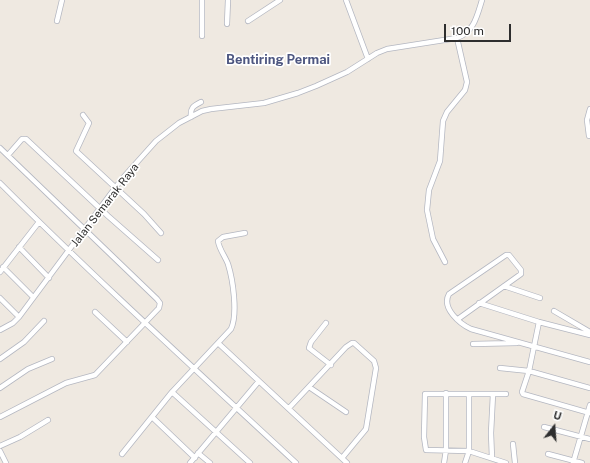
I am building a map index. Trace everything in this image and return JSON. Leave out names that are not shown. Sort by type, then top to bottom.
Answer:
[{"type":"street","points":[[57,21],[62,0]]},
{"type":"street","points":[[202,0],[202,36]]},
{"type":"street","points":[[226,24],[228,0]]},
{"type":"street","points":[[248,21],[280,0]]},
{"type":"street","points":[[346,0],[368,59]]},
{"type":"street","name":"Jalan Semarak Raya","points":[[0,330],[13,323],[19,317],[115,188],[156,141],[179,123],[191,116],[210,109],[276,100],[316,86],[347,72],[387,49],[457,38],[470,30],[482,0]]},
{"type":"street","points":[[445,262],[433,239],[427,210],[429,190],[440,161],[443,121],[447,112],[465,90],[467,82],[457,38]]},
{"type":"street","points":[[191,116],[190,110],[192,107],[201,102]]},
{"type":"street","points":[[589,136],[587,120],[590,109]]},
{"type":"street","points":[[83,115],[89,123],[76,150],[144,214],[161,233]]},
{"type":"street","points":[[8,154],[22,139],[26,139],[158,260]]},
{"type":"street","points":[[0,148],[8,154],[160,303],[159,308],[95,375],[66,383],[0,417]]},
{"type":"street","points":[[0,183],[193,368],[296,463]]},
{"type":"street","points":[[0,272],[39,222]]},
{"type":"street","points":[[122,454],[152,417],[152,414],[193,368],[231,329],[234,316],[233,290],[228,266],[218,241],[223,237],[245,233]]},
{"type":"street","points":[[19,247],[49,278]]},
{"type":"street","points":[[458,319],[521,274],[522,272],[509,255],[506,255],[448,296],[448,308],[458,319],[471,329],[534,345],[590,362]]},
{"type":"street","points":[[4,267],[33,297]]},
{"type":"street","points":[[504,286],[540,298]]},
{"type":"street","points":[[0,299],[19,317]]},
{"type":"street","points":[[479,303],[539,322],[590,334]]},
{"type":"street","points":[[554,311],[590,334]]},
{"type":"street","points":[[95,312],[127,342]]},
{"type":"street","points":[[0,359],[24,342],[44,321]]},
{"type":"street","points":[[539,322],[529,371],[522,391],[524,394],[589,413]]},
{"type":"street","points":[[326,323],[311,342],[309,348],[331,365]]},
{"type":"street","points":[[218,343],[347,463]]},
{"type":"street","points":[[289,408],[331,365],[346,347],[352,343],[354,343],[374,361],[376,368],[366,429],[342,458]]},
{"type":"street","points":[[473,344],[523,343]]},
{"type":"street","points":[[0,388],[28,370],[52,359]]},
{"type":"street","points":[[500,368],[529,371],[590,388]]},
{"type":"street","points":[[190,463],[259,381]]},
{"type":"street","points":[[309,387],[346,412]]},
{"type":"street","points":[[172,392],[231,444],[250,463]]},
{"type":"street","points":[[444,463],[446,450],[446,393]]},
{"type":"street","points":[[506,394],[425,394],[424,437],[426,450],[469,450],[506,463]]},
{"type":"street","points":[[465,463],[469,450],[469,394]]},
{"type":"street","points":[[492,458],[491,432],[493,394]]},
{"type":"street","points":[[574,462],[590,405]]},
{"type":"street","points":[[152,417],[195,458]]},
{"type":"street","points":[[0,446],[20,437],[48,420]]},
{"type":"street","points":[[544,427],[590,440]]},
{"type":"street","points":[[514,444],[515,463]]},
{"type":"street","points":[[0,451],[6,463]]},
{"type":"street","points":[[198,453],[210,463]]},
{"type":"street","points":[[548,454],[582,463]]},
{"type":"district","name":"Bentiring Permai","points":[[278,60]]}]
